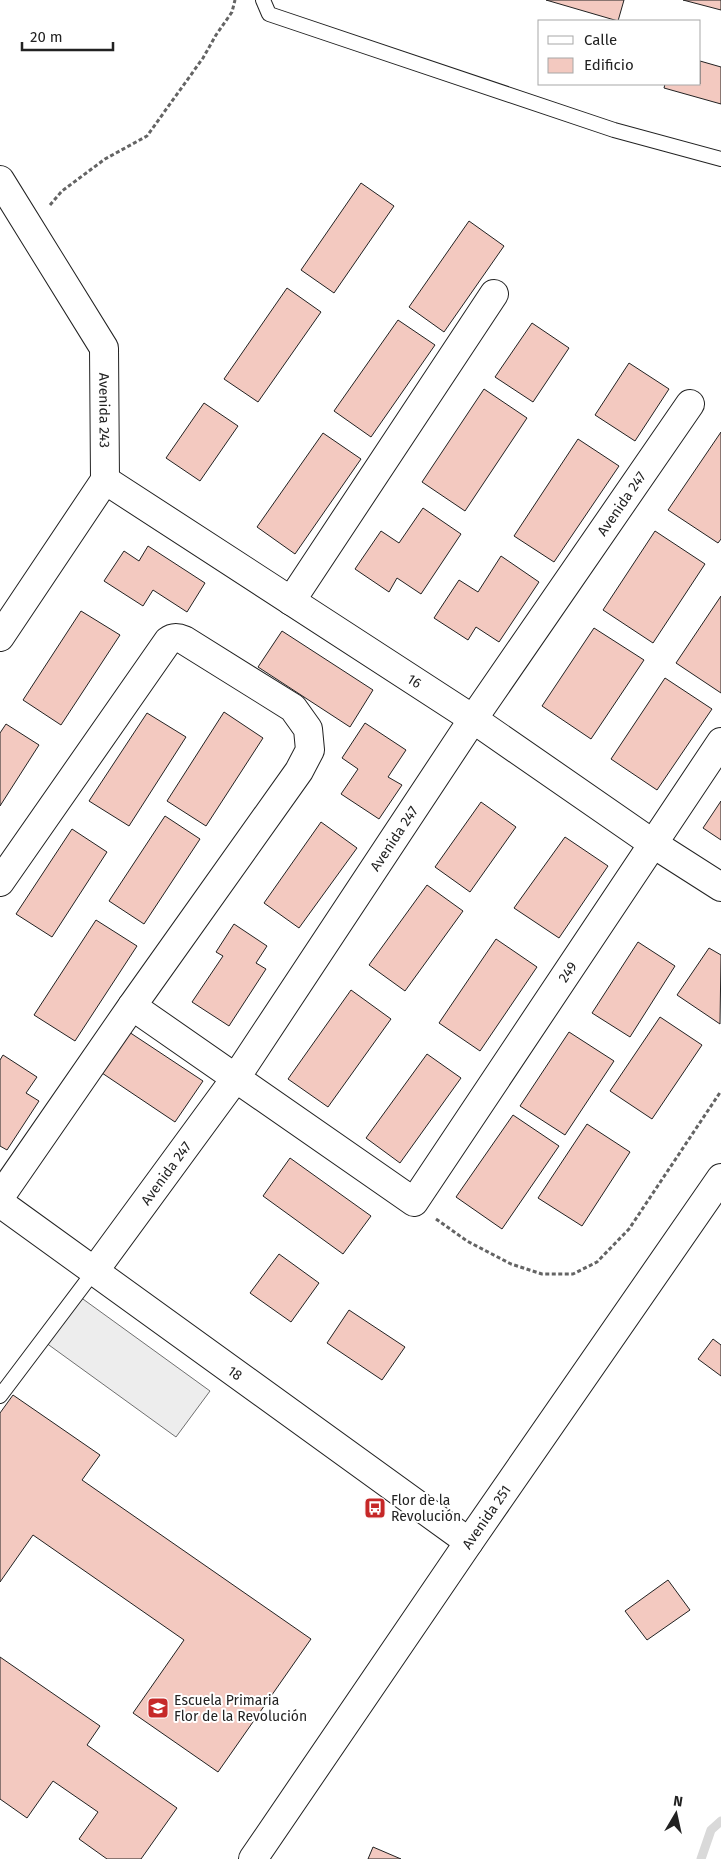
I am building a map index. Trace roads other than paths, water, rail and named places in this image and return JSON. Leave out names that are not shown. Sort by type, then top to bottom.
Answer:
[{"type":"street","name":"Avenida 243","points":[[0,180],[104,348],[105,480]]},
{"type":"street","points":[[290,601],[494,294]]},
{"type":"street","name":"Avenida 247","points":[[95,1270],[235,1079],[472,719],[690,404]]},
{"type":"street","name":"16","points":[[105,480],[472,719],[652,844],[721,887]]},
{"type":"street","points":[[0,637],[105,480]]},
{"type":"street","points":[[0,882],[171,638],[184,640],[293,708],[308,729],[310,750],[299,771],[132,1006],[0,1197]]},
{"type":"street","name":"249","points":[[235,1079],[414,1202],[721,742]]},
{"type":"street","points":[[132,1006],[235,1079]]},
{"type":"street","name":"Avenida 251","points":[[253,1859],[469,1542],[721,1178]]},
{"type":"street","name":"18","points":[[0,1203],[469,1542]]},
{"type":"lane","points":[[263,0],[269,14],[614,130],[721,159]]},
{"type":"lane","points":[[0,1396],[95,1270]]},
{"type":"waterway","points":[[701,1859],[711,1830],[721,1821]]},
{"type":"place","name":"Flor de la Revolución","points":[[375,1508]]},
{"type":"place","name":"Escuela Primaria Flor de la Revolución","points":[[158,1708]]}]
